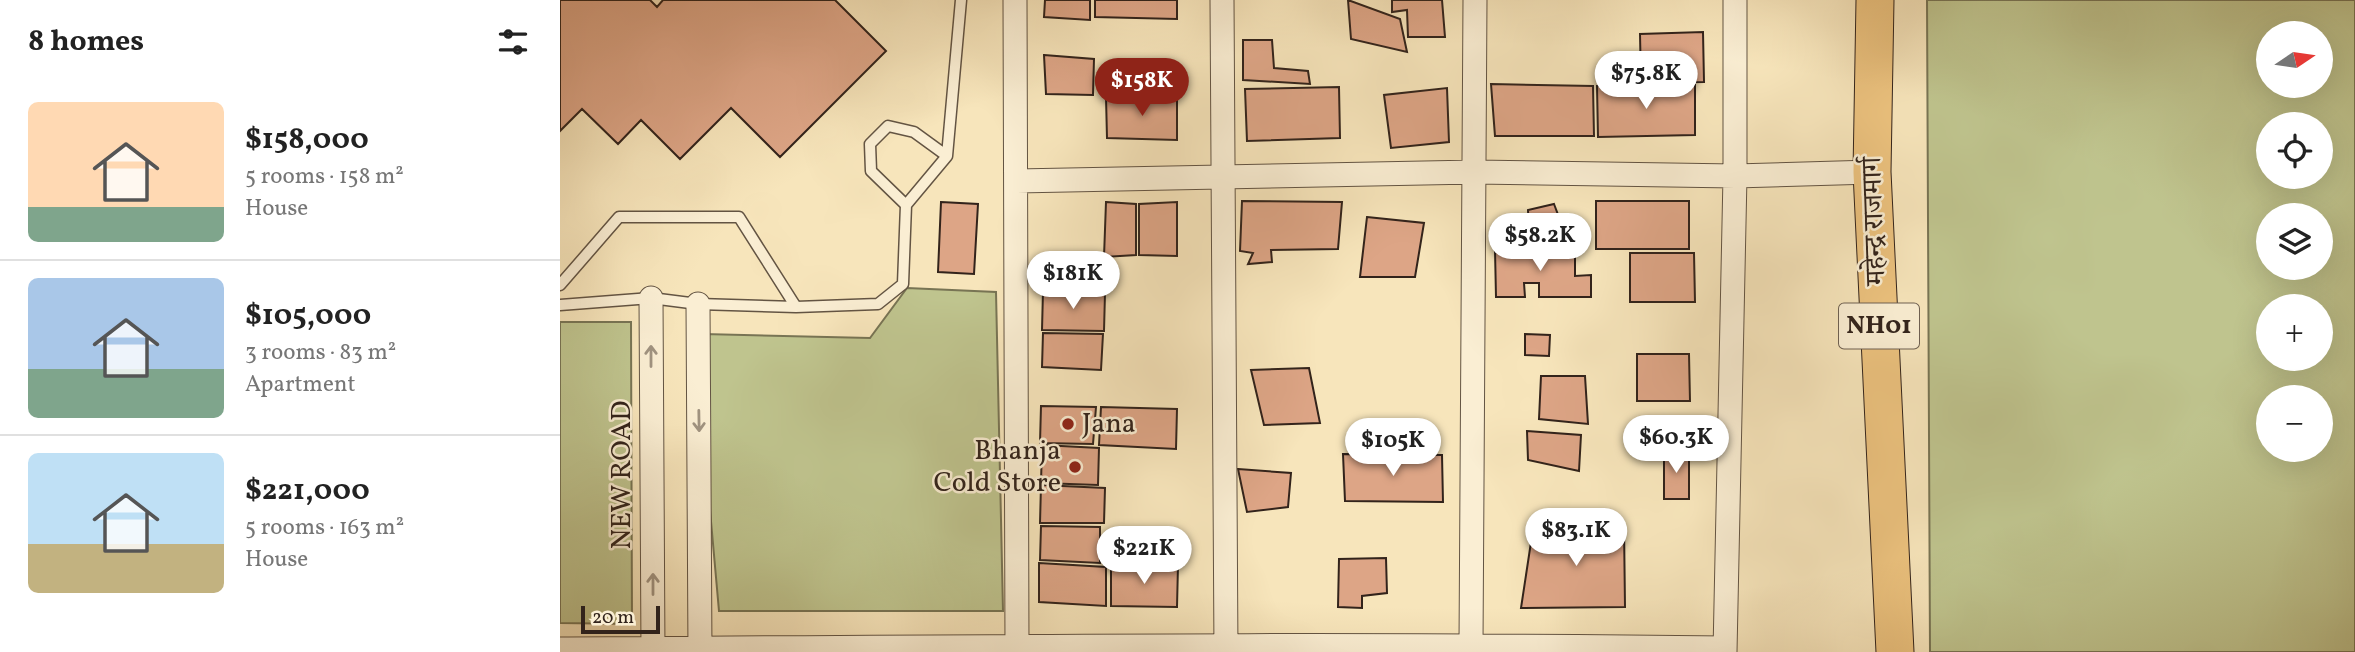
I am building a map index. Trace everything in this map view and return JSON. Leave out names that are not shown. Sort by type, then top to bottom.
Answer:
[{"type":"highway","name":"महेन्द्र राजमार्ग","points":[[1875,0],[1872,172],[1895,652]]},
{"type":"street","points":[[1015,0],[1017,647]]},
{"type":"street","points":[[1222,0],[1226,648]]},
{"type":"street","points":[[1471,648],[1475,0]]},
{"type":"street","points":[[560,649],[962,650],[1017,647],[1725,650],[1735,176],[1735,0]]},
{"type":"street","points":[[1017,181],[1475,172],[1735,176],[1872,172]]},
{"type":"street","name":"NEW ROAD","points":[[651,298],[653,650]]},
{"type":"street","points":[[698,304],[700,650]]},
{"type":"lane","points":[[560,304],[651,298],[698,304],[796,307],[878,304],[903,284],[906,205],[947,156],[961,0]]},
{"type":"lane","points":[[906,205],[871,171],[870,144],[888,126],[914,132],[947,156]]},
{"type":"lane","points":[[560,285],[619,217],[739,217],[796,307]]},
{"type":"green space","points":[[1927,0],[2355,0],[2355,652],[1930,652]]},
{"type":"green space","points":[[907,288],[996,292],[1003,611],[719,611],[710,510],[704,334],[870,338]]},
{"type":"green space","points":[[560,322],[631,322],[632,624],[560,623]]},
{"type":"building","points":[[560,0],[650,0],[657,7],[663,0],[835,0],[886,51],[780,157],[731,108],[680,159],[641,120],[618,144],[582,109],[560,131]]},
{"type":"building","points":[[1045,0],[1090,0],[1090,20],[1044,17]]},
{"type":"building","points":[[1095,0],[1177,0],[1177,19],[1095,17]]},
{"type":"building","points":[[1348,0],[1400,19],[1407,52],[1351,39]]},
{"type":"building","points":[[1392,0],[1442,0],[1445,37],[1408,37],[1407,10],[1392,12]]},
{"type":"building","points":[[1703,32],[1704,82],[1641,83],[1640,34]]},
{"type":"building","points":[[1243,40],[1272,40],[1274,68],[1308,71],[1310,84],[1243,80]]},
{"type":"building","points":[[1044,55],[1094,59],[1093,95],[1046,94]]},
{"type":"building","points":[[1491,84],[1593,86],[1594,136],[1495,136]]},
{"type":"building","points":[[1695,85],[1695,135],[1598,137],[1597,86]]},
{"type":"building","points":[[1339,87],[1340,138],[1247,141],[1245,89]]},
{"type":"building","points":[[1447,88],[1449,142],[1391,148],[1384,95]]},
{"type":"building","points":[[1106,97],[1177,98],[1177,140],[1107,138]]},
{"type":"building","points":[[1242,201],[1342,202],[1338,249],[1271,250],[1272,262],[1248,264],[1253,253],[1240,251]]},
{"type":"building","points":[[1596,201],[1689,201],[1689,249],[1596,249]]},
{"type":"building","points":[[941,202],[978,204],[974,274],[938,272]]},
{"type":"building","points":[[1106,202],[1136,204],[1136,255],[1104,257]]},
{"type":"building","points":[[1177,202],[1177,256],[1139,255],[1139,204]]},
{"type":"building","points":[[1554,204],[1569,244],[1549,243],[1540,229],[1529,232],[1528,210]]},
{"type":"building","points":[[1367,217],[1424,223],[1415,277],[1360,277]]},
{"type":"building","points":[[1575,249],[1575,276],[1591,275],[1591,297],[1539,297],[1539,283],[1524,283],[1525,297],[1496,297],[1495,250]]},
{"type":"building","points":[[1630,253],[1694,253],[1695,302],[1630,302]]},
{"type":"building","points":[[1043,291],[1105,293],[1104,331],[1042,330]]},
{"type":"building","points":[[1043,333],[1103,334],[1101,370],[1042,367]]},
{"type":"building","points":[[1525,334],[1550,335],[1549,356],[1525,355]]},
{"type":"building","points":[[1637,354],[1689,354],[1690,401],[1637,401]]},
{"type":"building","points":[[1309,368],[1320,423],[1264,425],[1251,370]]},
{"type":"building","points":[[1541,376],[1585,376],[1588,424],[1539,419]]},
{"type":"building","points":[[1041,406],[1096,407],[1093,444],[1040,443]]},
{"type":"building","points":[[1101,407],[1177,409],[1176,449],[1099,445]]},
{"type":"building","points":[[1527,431],[1581,435],[1579,471],[1528,460]]},
{"type":"building","points":[[1042,445],[1099,448],[1098,485],[1041,483]]},
{"type":"building","points":[[1664,451],[1689,451],[1689,499],[1664,499]]},
{"type":"building","points":[[1343,454],[1442,455],[1443,502],[1345,501]]},
{"type":"building","points":[[1238,469],[1291,473],[1288,507],[1247,512]]},
{"type":"building","points":[[1041,485],[1105,488],[1104,523],[1040,523]]},
{"type":"building","points":[[1041,526],[1100,527],[1100,563],[1040,560]]},
{"type":"building","points":[[1624,526],[1625,607],[1521,608],[1533,529]]},
{"type":"building","points":[[1386,558],[1387,593],[1362,596],[1362,608],[1338,607],[1339,559]]},
{"type":"building","points":[[1039,563],[1106,567],[1106,606],[1039,602]]},
{"type":"building","points":[[1111,565],[1178,565],[1177,607],[1111,606]]},
{"type":"place","name":"Jana","points":[[1068,424]]},
{"type":"place","name":"Bhanja Cold Store","points":[[1075,467]]}]
